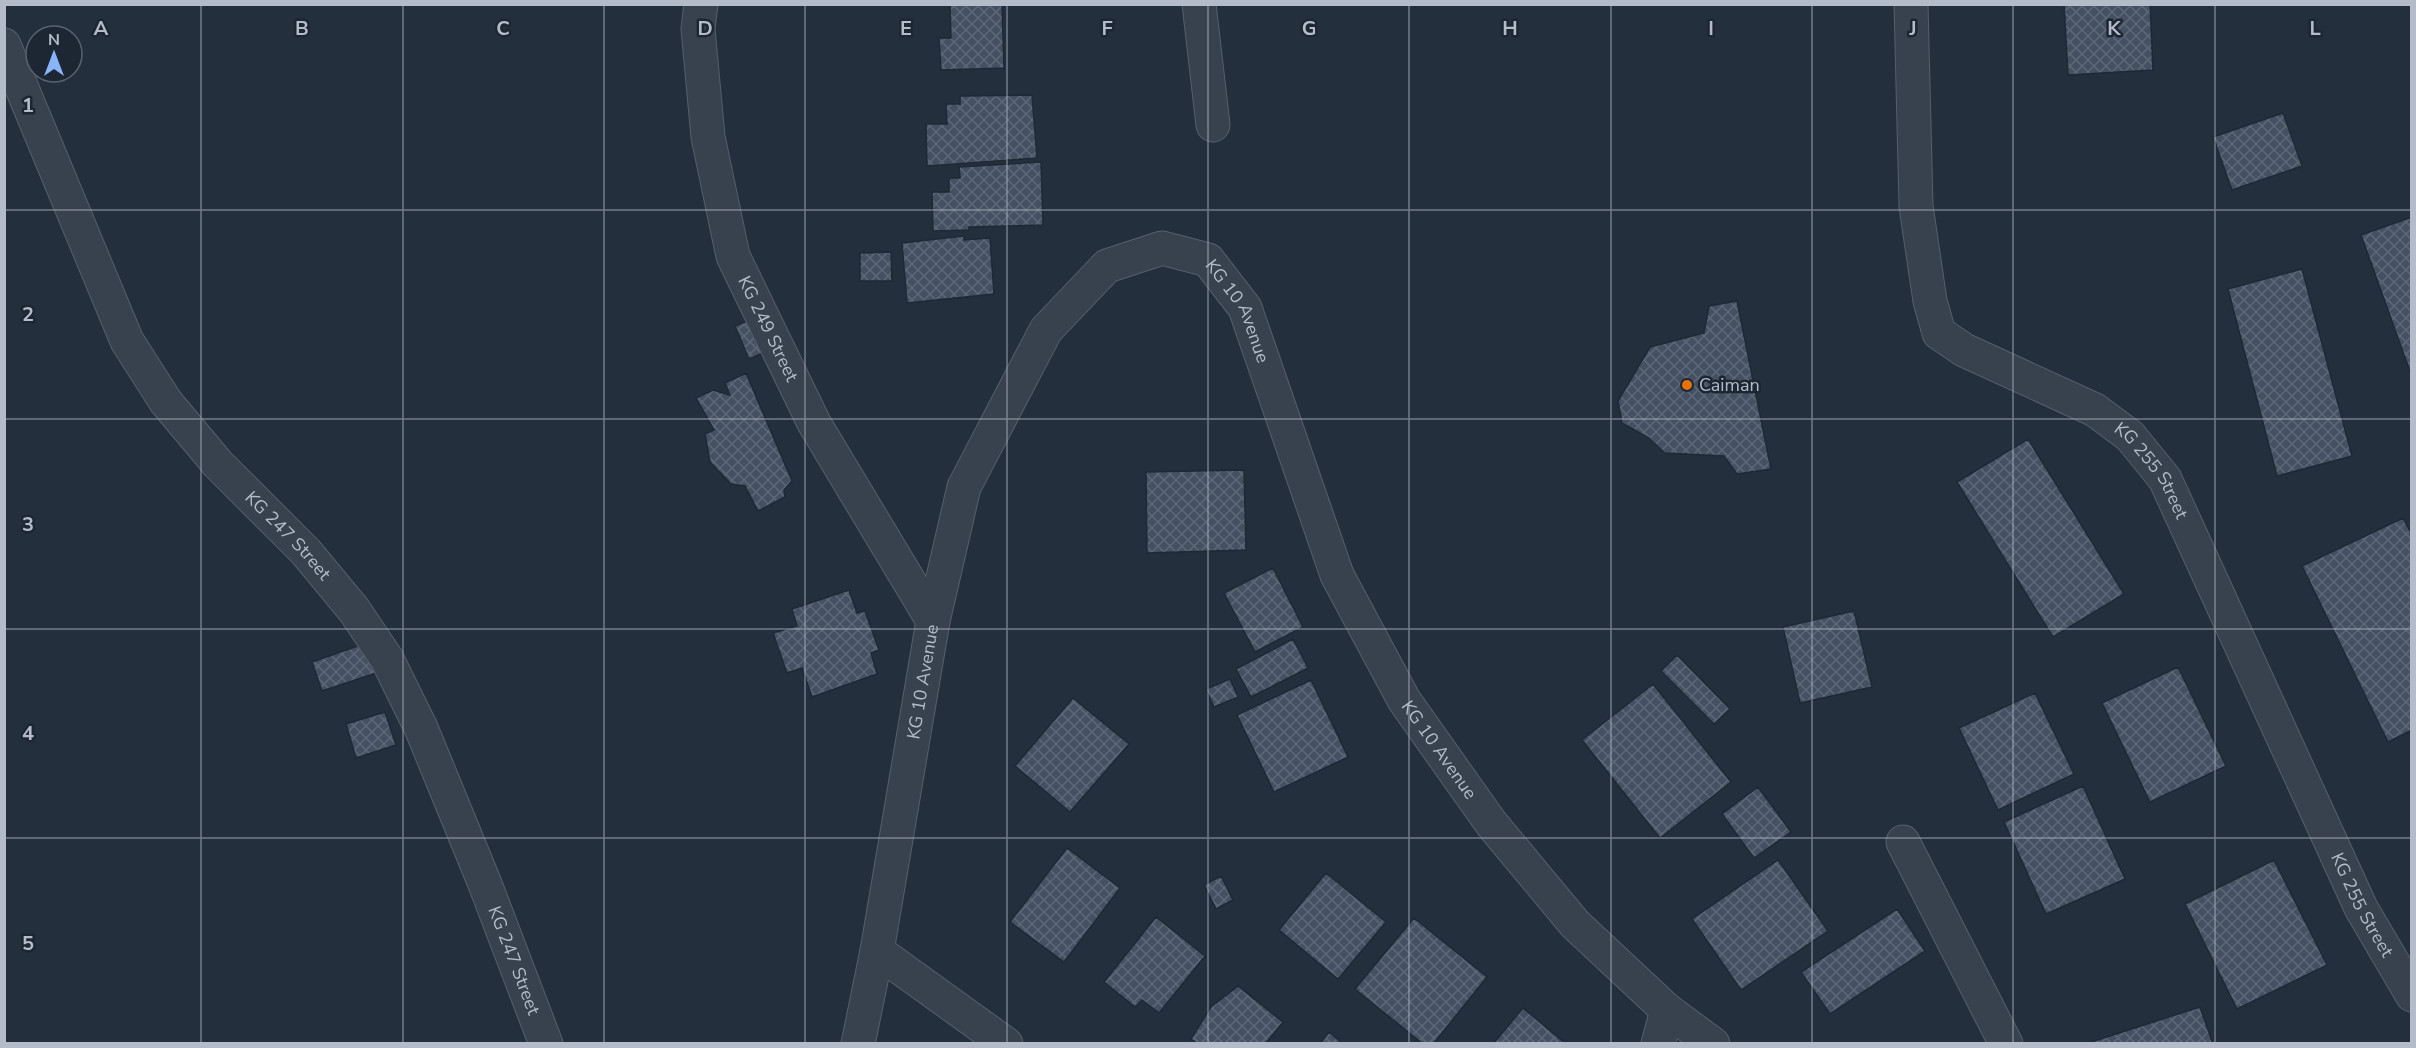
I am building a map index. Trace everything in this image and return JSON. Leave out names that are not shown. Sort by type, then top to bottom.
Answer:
[{"type":"street","name":"KG 249 Street","points":[[700,4],[698,29],[708,138],[733,256],[813,423],[933,621]]},
{"type":"street","points":[[1199,4],[1213,125]]},
{"type":"street","name":"KG 255 Street","points":[[1911,4],[1916,206],[1930,301],[1939,333],[1964,350],[2095,410],[2130,436],[2165,479],[2361,908],[2412,995]]},
{"type":"street","name":"KG 247 Street","points":[[4,45],[127,341],[166,402],[218,464],[306,552],[354,610],[387,659],[426,739],[485,884],[546,1044]]},
{"type":"street","name":"KG 10 Avenue","points":[[858,1044],[877,951],[933,621],[964,487],[1046,330],[1107,266],[1162,248],[1208,260],[1245,308],[1336,574],[1404,700],[1491,823],[1575,924],[1667,1010],[1713,1044]]},
{"type":"street","points":[[1903,842],[2006,1044]]},
{"type":"street","points":[[877,951],[1006,1044]]},
{"type":"street","points":[[1658,1044],[1667,1010]]},
{"type":"building","points":[[950,4],[1002,4],[1004,68],[941,70],[939,38],[951,38]]},
{"type":"building","points":[[2064,4],[2150,4],[2153,70],[2068,75]]},
{"type":"building","points":[[1032,95],[1037,158],[927,166],[926,124],[947,124],[946,104],[960,104],[960,96]]},
{"type":"building","points":[[2283,113],[2302,166],[2232,190],[2213,137]]},
{"type":"building","points":[[1041,162],[1043,225],[969,227],[969,230],[933,231],[932,192],[949,192],[949,178],[960,178],[959,167]]},
{"type":"building","points":[[2412,217],[2412,377],[2361,235]]},
{"type":"building","points":[[964,236],[964,240],[990,238],[994,294],[907,303],[902,243]]},
{"type":"building","points":[[891,252],[892,281],[860,281],[860,253]]},
{"type":"building","points":[[2302,269],[2352,456],[2277,476],[2228,289]]},
{"type":"building","points":[[1737,301],[1771,469],[1737,474],[1724,456],[1665,453],[1649,438],[1622,423],[1618,401],[1650,347],[1704,333],[1709,306]]},
{"type":"building","points":[[750,320],[763,353],[749,359],[735,326]]},
{"type":"building","points":[[746,373],[792,481],[784,490],[785,497],[758,511],[745,486],[731,484],[710,462],[705,434],[714,430],[696,398],[713,390],[730,395],[725,383]]},
{"type":"building","points":[[2028,439],[2124,594],[2053,637],[1957,482]]},
{"type":"building","points":[[1244,470],[1246,550],[1147,553],[1146,472]]},
{"type":"building","points":[[2403,518],[2412,535],[2412,730],[2388,742],[2302,566]]},
{"type":"building","points":[[1273,568],[1303,627],[1255,652],[1224,593]]},
{"type":"building","points":[[849,590],[857,613],[865,611],[879,650],[871,653],[877,674],[812,697],[802,668],[787,673],[773,633],[797,626],[792,609]]},
{"type":"building","points":[[1854,611],[1872,687],[1800,703],[1783,627]]},
{"type":"building","points":[[1293,639],[1308,668],[1251,697],[1236,669]]},
{"type":"building","points":[[369,642],[379,672],[322,691],[312,662]]},
{"type":"building","points":[[1677,655],[1730,709],[1714,724],[1661,671]]},
{"type":"building","points":[[2178,667],[2226,766],[2150,802],[2102,703]]},
{"type":"building","points":[[1230,679],[1238,697],[1214,707],[1206,689]]},
{"type":"building","points":[[1311,680],[1348,757],[1274,792],[1237,715]]},
{"type":"building","points":[[1653,684],[1731,782],[1660,838],[1582,740]]},
{"type":"building","points":[[2035,693],[2074,774],[1998,810],[1959,728]]},
{"type":"building","points":[[1073,698],[1129,744],[1070,812],[1015,766]]},
{"type":"building","points":[[385,712],[396,745],[356,758],[346,724]]},
{"type":"building","points":[[2083,786],[2125,879],[2046,914],[2004,822]]},
{"type":"building","points":[[1758,787],[1791,832],[1754,858],[1722,814]]},
{"type":"building","points":[[1067,848],[1120,888],[1064,962],[1010,922]]},
{"type":"building","points":[[1778,860],[1828,931],[1741,990],[1692,919]]},
{"type":"building","points":[[2274,860],[2327,965],[2237,1009],[2185,904]]},
{"type":"building","points":[[1326,873],[1386,922],[1338,979],[1279,930]]},
{"type":"building","points":[[1221,876],[1233,900],[1216,909],[1204,885]]},
{"type":"building","points":[[1897,909],[1925,951],[1830,1014],[1801,972]]},
{"type":"building","points":[[1156,917],[1205,956],[1159,1013],[1142,1000],[1135,1007],[1104,982]]},
{"type":"building","points":[[1414,918],[1487,977],[1433,1044],[1423,1044],[1355,989]]},
{"type":"building","points":[[1238,986],[1283,1022],[1265,1044],[1198,1044],[1191,1039],[1211,1007]]},
{"type":"building","points":[[2200,1007],[2213,1044],[2092,1044],[2091,1042]]},
{"type":"building","points":[[1523,1008],[1566,1044],[1493,1044]]},
{"type":"building","points":[[1329,1032],[1343,1044],[1320,1044]]},
{"type":"place","name":"Caiman","points":[[1687,385]]}]
